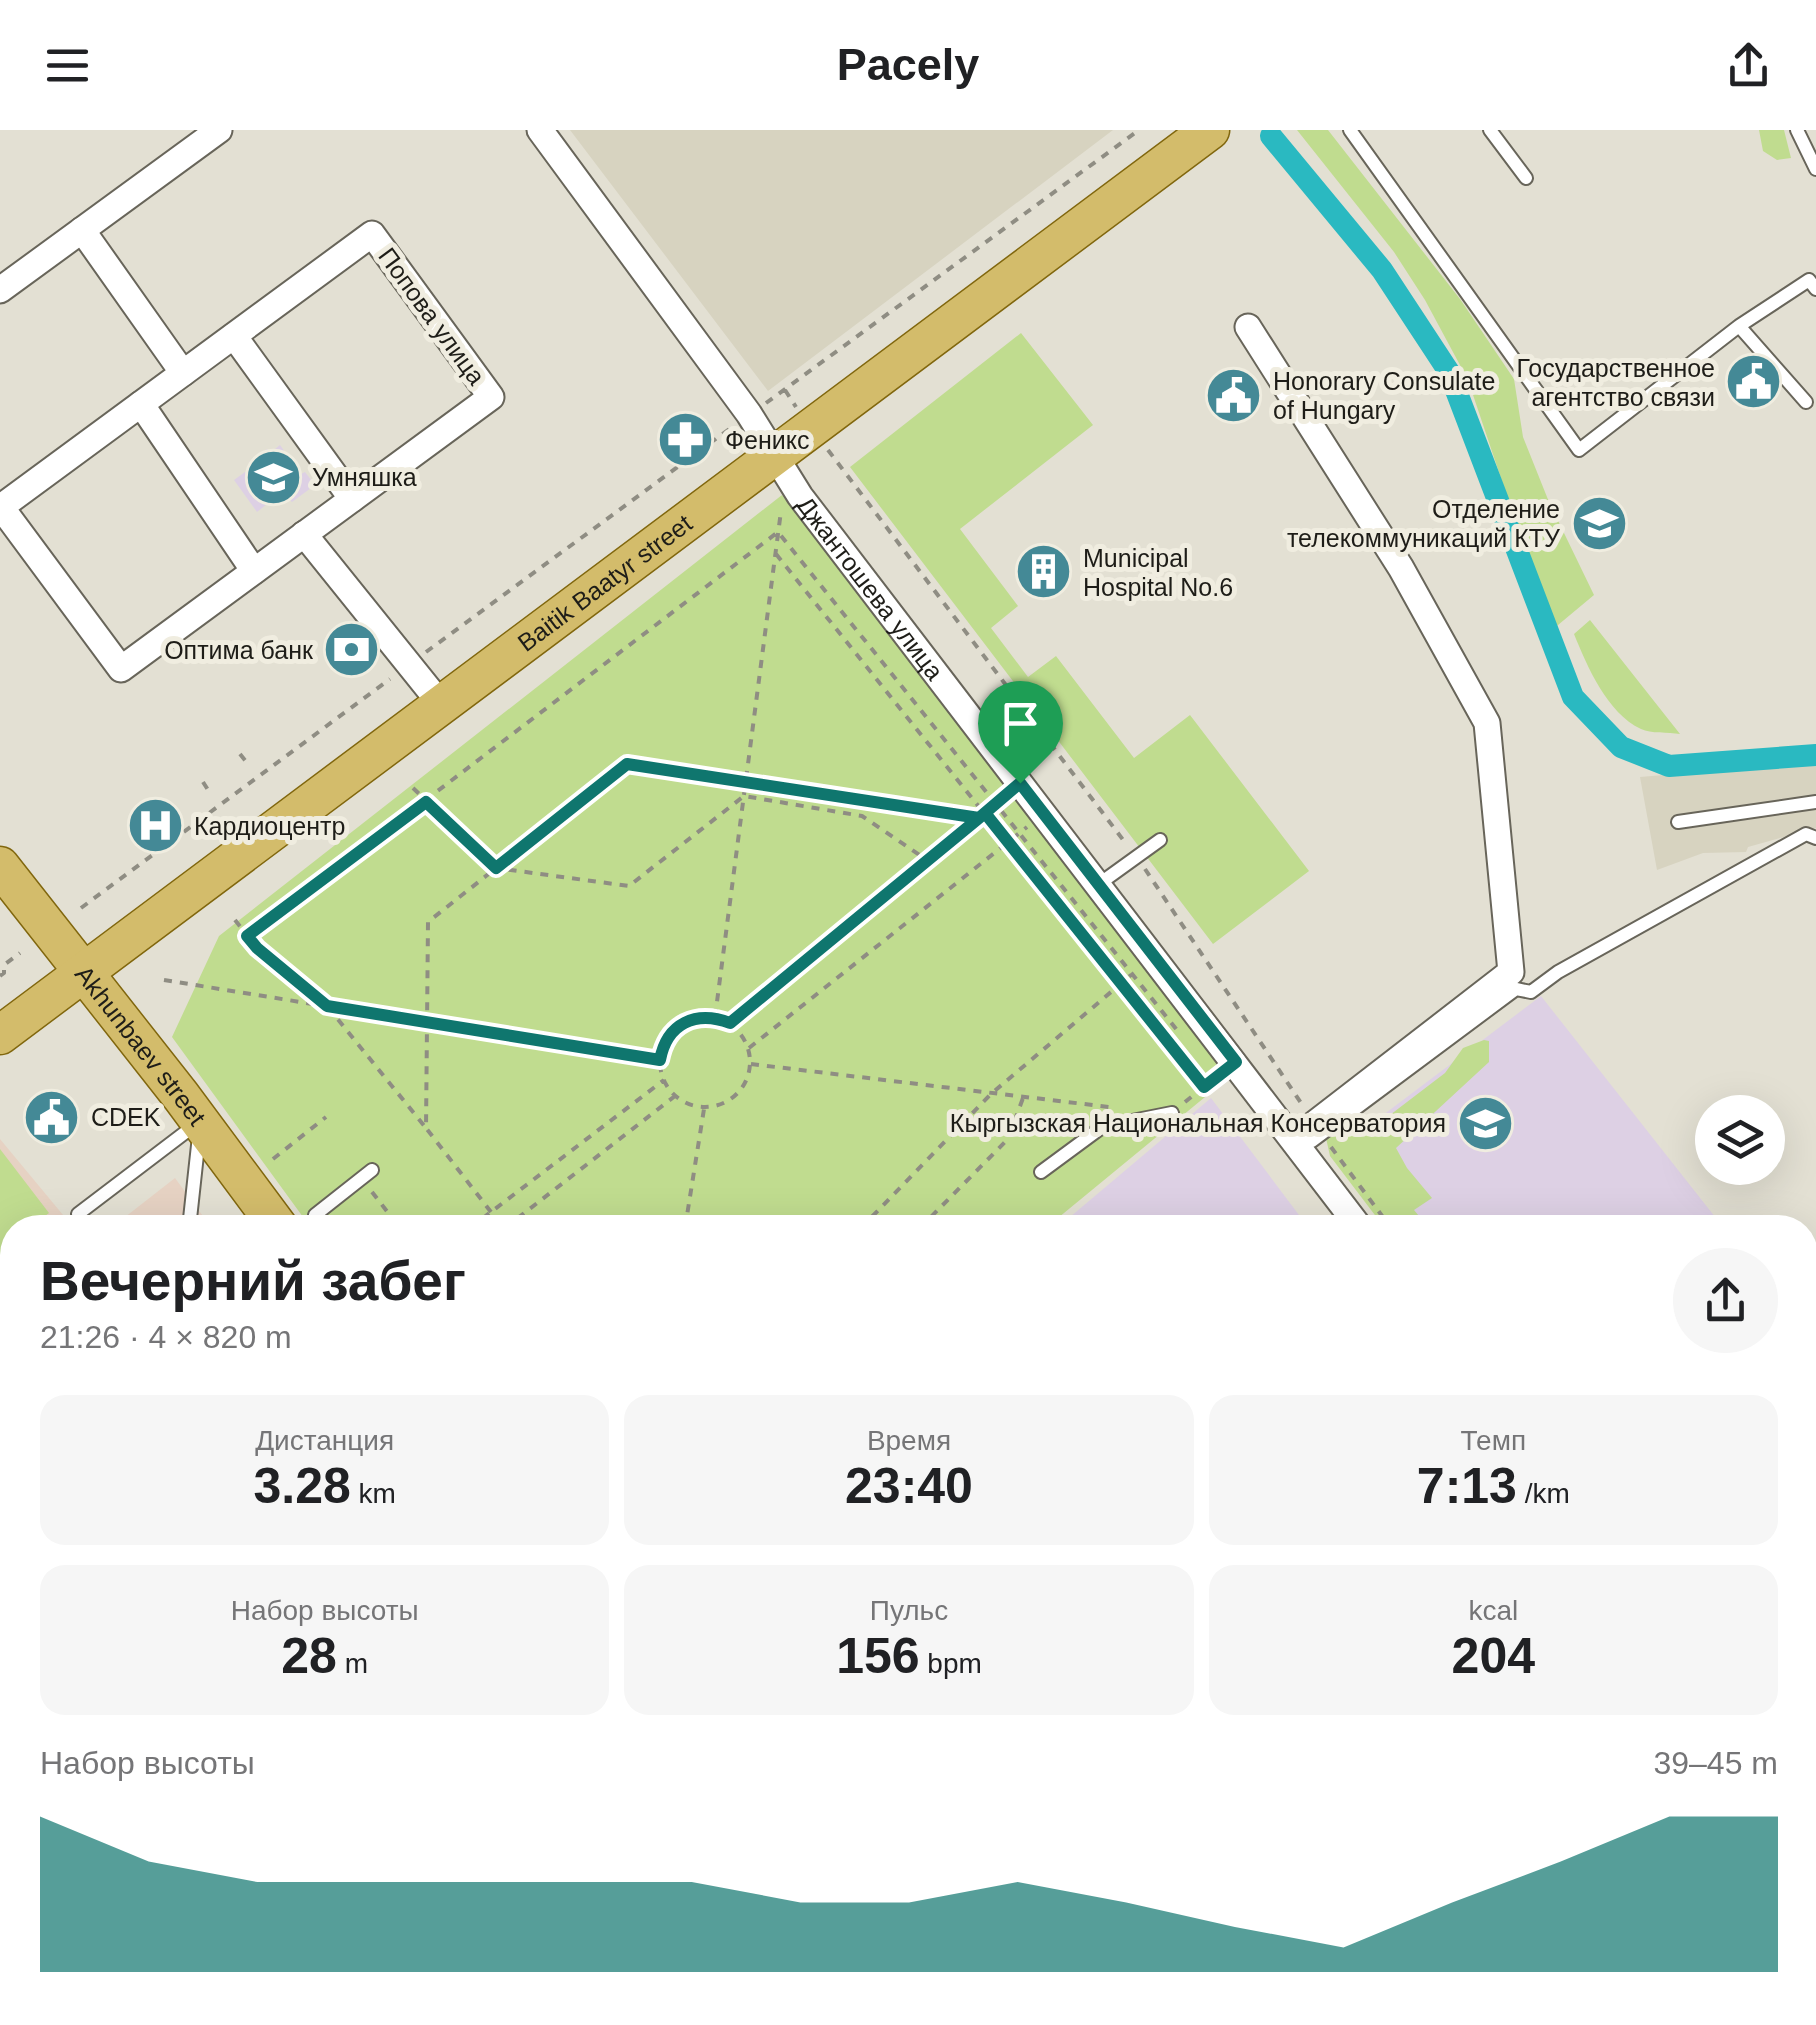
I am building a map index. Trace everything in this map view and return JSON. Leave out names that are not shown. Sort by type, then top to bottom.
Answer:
[{"type":"main road","name":"Baitik Baatyr street","points":[[0,1035],[1210,130]]},
{"type":"main road","name":"Akhunbaev street","points":[[0,866],[269,1215]]},
{"type":"street","points":[[0,290],[219,130]]},
{"type":"street","name":"Джантошева улица","points":[[540,130],[749,414],[800,496],[1236,1062],[1308,1137],[1353,1215]]},
{"type":"street","points":[[82,230],[184,372]]},
{"type":"street","name":"Попова улица","points":[[372,234],[492,396],[121,669],[1,507],[234,336],[372,234]]},
{"type":"street","points":[[1248,327],[1401,568],[1488,723],[1511,972],[1308,1137]]},
{"type":"street","points":[[234,336],[352,499]]},
{"type":"street","points":[[141,404],[254,572]]},
{"type":"street","points":[[304,534],[440,703]]},
{"type":"lane","points":[[1350,130],[1579,450],[1740,326],[1814,280]]},
{"type":"lane","points":[[1490,130],[1526,178]]},
{"type":"lane","points":[[1797,130],[1816,169]]},
{"type":"lane","points":[[1740,326],[1806,402]]},
{"type":"lane","points":[[1678,822],[1816,802]]},
{"type":"lane","points":[[1308,1137],[1516,989],[1532,992],[1558,972],[1813,834]]},
{"type":"lane","points":[[1098,884],[1160,840]]},
{"type":"lane","points":[[1041,1172],[1102,1127],[1172,1113]]},
{"type":"lane","points":[[78,1214],[200,1122]]},
{"type":"lane","points":[[190,1215],[200,1122]]},
{"type":"lane","points":[[314,1215],[372,1170]]},
{"type":"path","points":[[762,406],[1139,130]]},
{"type":"path","points":[[785,390],[799,410]]},
{"type":"path","points":[[826,446],[1137,858],[1308,1137],[1379,1215]]},
{"type":"path","points":[[715,1017],[781,510]]},
{"type":"path","points":[[247,936],[778,532]]},
{"type":"path","points":[[778,532],[1192,1048]]},
{"type":"path","points":[[776,554],[1204,1087]]},
{"type":"path","points":[[240,754],[248,764]]},
{"type":"path","points":[[426,1128],[428,922],[627,764],[979,818]]},
{"type":"path","points":[[203,782],[210,794]]},
{"type":"path","points":[[730,1023],[1020,783]]},
{"type":"path","points":[[413,788],[496,868],[630,886],[744,796],[862,816],[928,860]]},
{"type":"path","points":[[749,1048],[1044,812]]},
{"type":"path","points":[[234,920],[257,948],[327,1006],[490,1212]]},
{"type":"path","points":[[0,976],[4,965],[20,954]]},
{"type":"path","points":[[873,1215],[991,1094],[1132,974]]},
{"type":"path","points":[[164,980],[660,1060]]},
{"type":"path","points":[[698,1016],[730,1023],[749,1048],[748,1080],[724,1104],[704,1108],[675,1096],[664,1080],[660,1060],[671,1031],[698,1016]]},
{"type":"path","points":[[1172,1113],[1236,1062]]},
{"type":"path","points":[[751,1064],[1119,1108]]},
{"type":"path","points":[[486,1215],[664,1080]]},
{"type":"path","points":[[522,1215],[675,1096]]},
{"type":"path","points":[[933,1215],[1008,1139],[1023,1098]]},
{"type":"path","points":[[687,1215],[704,1108]]},
{"type":"path","points":[[274,1159],[326,1117]]},
{"type":"path","points":[[370,1190],[390,1215]]},
{"type":"shaded area","points":[[570,130],[1113,130],[768,391]]},
{"type":"shaded area","name":"Умняшка","points":[[280,445],[301,474],[305,472],[315,485],[292,502],[286,496],[257,512],[234,480],[252,467],[249,462]]},
{"type":"shaded area","points":[[1816,762],[1816,828],[1748,847],[1746,852],[1703,853],[1657,870],[1640,777]]},
{"type":"shaded area","points":[[1541,996],[1714,1215],[1388,1215],[1338,1149]]},
{"type":"shaded area","points":[[1211,1098],[1299,1215],[1072,1215]]},
{"type":"shaded area","points":[[0,1139],[63,1215],[0,1215]]},
{"type":"shaded area","points":[[175,1178],[202,1215],[128,1215]]},
{"type":"green space","points":[[1297,130],[1328,130],[1460,299],[1514,379],[1523,437],[1594,595],[1552,630],[1468,380],[1394,252]]},
{"type":"green space","points":[[1759,130],[1784,130],[1791,158],[1777,160],[1763,151]]},
{"type":"green space","points":[[1021,333],[1093,425],[960,529],[1018,606],[991,628],[1028,677],[1056,656],[1134,758],[1190,715],[1309,871],[1213,944],[850,467]]},
{"type":"green space","points":[[782,495],[1233,1074],[1062,1215],[302,1215],[172,1037],[219,936]]},
{"type":"green space","points":[[1590,620],[1680,734],[1641,729],[1608,700],[1574,634]]},
{"type":"green space","points":[[1489,1041],[1489,1062],[1396,1148],[1432,1198],[1414,1210],[1418,1215],[1375,1215],[1330,1156],[1326,1138],[1352,1127],[1369,1131],[1445,1073],[1463,1048]]},
{"type":"green space","points":[[0,1149],[49,1213],[0,1215]]},
{"type":"waterway","points":[[1271,136],[1382,270],[1449,372],[1573,697],[1621,747],[1669,766],[1816,755]]},
{"type":"place","name":"Государственное агентство связи","points":[[1754,382]]},
{"type":"place","name":"Honorary Consulate of Hungary","points":[[1234,395]]},
{"type":"place","name":"Феникс","points":[[686,440]]},
{"type":"place","name":"Умняшка","points":[[273,477]]},
{"type":"place","name":"Отделение телекоммуникаций КТУ","points":[[1599,523]]},
{"type":"place","name":"Municipal Hospital No.6","points":[[1044,572]]},
{"type":"place","name":"Оптима банк","points":[[352,650]]},
{"type":"place","name":"Кардиоцентр","points":[[155,826]]},
{"type":"place","name":"CDEK","points":[[52,1117]]},
{"type":"place","name":"Кыргызская Национальная Консерватория","points":[[1485,1123]]},
{"type":"route","points":[[1020,783],[979,818],[730,1023],[698,1016],[671,1031],[660,1060],[327,1006],[247,936],[426,802],[496,868],[627,764],[979,818],[985,813],[1204,1087],[1236,1062],[1020,783]]}]
